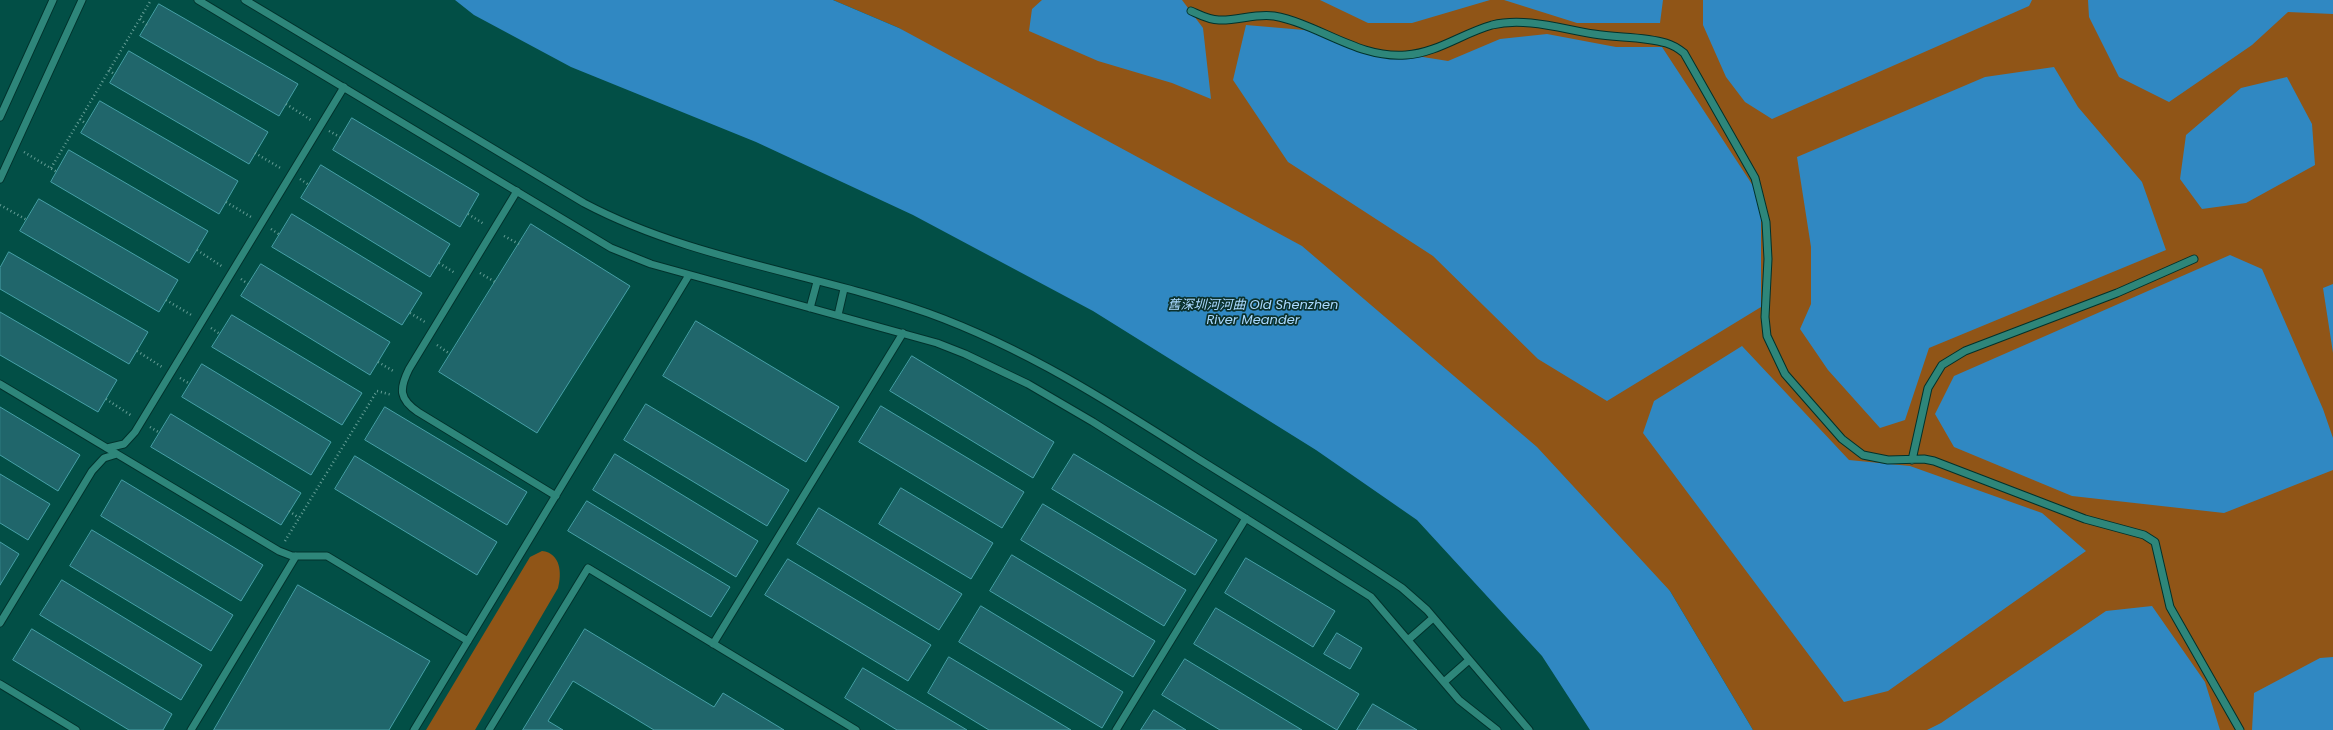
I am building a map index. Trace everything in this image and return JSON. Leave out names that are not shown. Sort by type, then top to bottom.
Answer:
[{"type":"lane","points":[[0,117],[53,0]]},
{"type":"lane","points":[[0,179],[82,0]]},
{"type":"lane","points":[[198,0],[610,248],[651,264],[903,333],[965,354],[1028,384],[1093,422],[1371,597],[1459,700],[1497,730]]},
{"type":"lane","points":[[245,0],[603,213],[665,239],[927,313],[1027,357],[1085,388],[1402,588],[1434,618],[1529,730]]},
{"type":"lane","points":[[1191,10],[1205,17],[1219,20],[1273,16],[1289,20],[1362,50],[1386,54],[1406,55],[1430,51],[1492,25],[1514,24],[1544,25],[1594,34],[1664,42],[1673,45],[1684,53],[1755,178],[1766,222],[1768,259],[1764,317],[1767,336],[1785,374],[1842,439],[1863,455],[1888,460],[1934,461],[2085,519],[2144,535],[2155,542],[2170,607],[2240,730]]},
{"type":"lane","points":[[106,448],[124,444],[135,432],[344,87]]},
{"type":"lane","points":[[517,192],[404,378],[402,389],[404,397],[418,412],[556,496]]},
{"type":"lane","points":[[1912,460],[1928,388],[1942,366],[1965,351],[2117,293],[2194,259]]},
{"type":"lane","points":[[414,730],[689,275]]},
{"type":"lane","points":[[810,308],[817,282]]},
{"type":"lane","points":[[838,315],[844,289]]},
{"type":"lane","points":[[713,644],[903,333]]},
{"type":"lane","points":[[0,384],[279,551],[296,556],[327,556],[468,641]]},
{"type":"lane","points":[[0,623],[92,471],[104,458],[116,454]]},
{"type":"lane","points":[[1116,730],[1246,518]]},
{"type":"lane","points":[[192,730],[296,556]]},
{"type":"lane","points":[[489,730],[588,568],[856,730]]},
{"type":"lane","points":[[1408,640],[1434,618]]},
{"type":"lane","points":[[1444,682],[1469,660]]},
{"type":"lane","points":[[0,684],[76,730]]},
{"type":"path","points":[[51,168],[152,0]]},
{"type":"path","points":[[140,19],[147,25]]},
{"type":"path","points":[[109,70],[115,75]]},
{"type":"path","points":[[80,119],[86,124]]},
{"type":"path","points":[[15,146],[57,172]]},
{"type":"path","points":[[0,205],[27,220]]},
{"type":"path","points":[[439,263],[464,279]]},
{"type":"path","points":[[471,268],[495,282]]},
{"type":"path","points":[[410,313],[434,328]]},
{"type":"path","points":[[427,339],[450,354]]},
{"type":"path","points":[[378,362],[404,378]]},
{"type":"path","points":[[279,551],[378,391],[404,397]]},
{"type":"path","points":[[290,511],[300,518]]},
{"type":"shaded area","points":[[833,0],[2333,0],[2333,730],[1753,730],[1670,591],[899,28]]},
{"type":"shaded area","points":[[542,551],[553,556],[559,565],[560,577],[558,588],[475,730],[426,730],[530,557]]},
{"type":"water","name":"舊深圳河河曲 Old Shenzhen River Meander","points":[[455,0],[833,0],[899,28],[1302,246],[1537,447],[1670,591],[1753,730],[1590,730],[1542,656],[1417,520],[1316,450],[1093,311],[913,215],[756,142],[571,67],[474,15]]},
{"type":"water","points":[[1042,0],[1182,0],[1203,28],[1211,99],[1172,83],[1098,61],[1029,31],[1032,9]]},
{"type":"water","points":[[1320,0],[1490,0],[1412,23],[1368,23]]},
{"type":"water","points":[[1504,0],[1663,0],[1660,23],[1577,23]]},
{"type":"water","points":[[1703,0],[2032,0],[2029,6],[1772,119],[1745,102],[1726,77],[1703,25]]},
{"type":"water","points":[[2088,0],[2333,0],[2333,14],[2288,12],[2252,45],[2169,102],[2119,77],[2089,17]]},
{"type":"water","points":[[1246,25],[1316,31],[1379,50],[1448,61],[1500,39],[1547,34],[1616,47],[1662,47],[1761,198],[1761,307],[1607,401],[1538,359],[1433,256],[1288,162],[1233,80]]},
{"type":"water","points":[[2054,67],[2078,107],[2142,182],[2166,250],[1929,348],[1905,420],[1880,428],[1828,370],[1800,329],[1811,304],[1811,247],[1797,157],[1985,77]]},
{"type":"water","points":[[2287,77],[2312,124],[2315,165],[2246,203],[2202,209],[2180,179],[2186,135],[2241,88]]},
{"type":"water","points":[[2230,255],[2262,269],[2323,409],[2333,438],[2333,470],[2224,513],[2072,496],[1954,447],[1935,414],[1954,376]]},
{"type":"water","points":[[2333,284],[2333,353],[2323,288]]},
{"type":"water","points":[[1742,346],[1849,460],[1910,466],[2042,513],[2086,551],[1888,691],[1844,702],[1643,433],[1654,401]]},
{"type":"water","points":[[2152,606],[2205,682],[2220,730],[1927,730],[1941,723],[2106,611]]},
{"type":"water","points":[[2333,657],[2333,730],[2252,730],[2254,693],[2320,658]]},
{"type":"building","points":[[159,4],[298,84],[279,116],[140,36]]},
{"type":"building","points":[[129,51],[268,132],[249,164],[110,83]]},
{"type":"building","points":[[100,101],[238,181],[219,214],[81,133]]},
{"type":"building","points":[[352,118],[479,194],[460,227],[333,150]]},
{"type":"building","points":[[69,150],[208,231],[189,263],[51,182]]},
{"type":"building","points":[[321,165],[450,244],[430,277],[301,198]]},
{"type":"building","points":[[39,199],[178,280],[159,312],[20,231]]},
{"type":"building","points":[[292,214],[422,293],[402,325],[272,247]]},
{"type":"building","points":[[531,224],[630,286],[537,433],[439,372]]},
{"type":"building","points":[[9,252],[148,332],[129,364],[0,289],[0,268]]},
{"type":"building","points":[[261,264],[390,342],[370,375],[241,296]]},
{"type":"building","points":[[0,312],[117,380],[98,412],[0,355]]},
{"type":"building","points":[[232,315],[362,393],[342,425],[212,347]]},
{"type":"building","points":[[696,321],[839,407],[806,462],[663,376]]},
{"type":"building","points":[[912,356],[1054,442],[1033,478],[890,391]]},
{"type":"building","points":[[202,364],[331,442],[311,475],[182,397]]},
{"type":"building","points":[[646,404],[789,490],[767,526],[624,440]]},
{"type":"building","points":[[881,406],[1024,492],[1002,528],[859,442]]},
{"type":"building","points":[[0,407],[80,455],[58,491],[0,455]]},
{"type":"building","points":[[385,407],[527,492],[507,525],[365,440]]},
{"type":"building","points":[[171,414],[301,493],[281,525],[151,447]]},
{"type":"building","points":[[615,454],[758,541],[736,577],[593,490]]},
{"type":"building","points":[[1074,454],[1217,540],[1195,575],[1052,489]]},
{"type":"building","points":[[355,456],[497,542],[477,575],[335,489]]},
{"type":"building","points":[[0,474],[50,504],[28,540],[0,523]]},
{"type":"building","points":[[122,480],[263,565],[241,601],[101,516]]},
{"type":"building","points":[[901,488],[993,543],[971,579],[879,524]]},
{"type":"building","points":[[587,501],[730,587],[711,617],[568,531]]},
{"type":"building","points":[[1043,504],[1186,590],[1164,626],[1021,540]]},
{"type":"building","points":[[819,508],[962,594],[939,630],[797,544]]},
{"type":"building","points":[[92,530],[233,615],[211,651],[70,566]]},
{"type":"building","points":[[0,542],[19,554],[0,585]]},
{"type":"building","points":[[1012,555],[1155,641],[1133,677],[990,591]]},
{"type":"building","points":[[1246,558],[1335,611],[1313,647],[1225,593]]},
{"type":"building","points":[[788,559],[931,645],[908,681],[765,595]]},
{"type":"building","points":[[62,580],[202,665],[181,700],[40,615]]},
{"type":"building","points":[[298,585],[430,661],[389,730],[214,730]]},
{"type":"building","points":[[981,606],[1123,692],[1102,728],[959,642]]},
{"type":"building","points":[[1216,608],[1359,694],[1337,730],[1194,644]]},
{"type":"building","points":[[32,629],[172,714],[163,730],[129,730],[13,660]]},
{"type":"building","points":[[585,629],[714,707],[723,693],[784,730],[654,730],[573,681],[548,721],[563,730],[523,730]]},
{"type":"building","points":[[1337,633],[1362,648],[1350,669],[1324,654]]},
{"type":"building","points":[[949,657],[1071,730],[989,730],[928,693]]},
{"type":"building","points":[[1185,659],[1302,730],[1220,730],[1162,695]]},
{"type":"building","points":[[863,668],[967,730],[897,730],[845,698]]},
{"type":"building","points":[[1373,704],[1417,730],[1357,730]]},
{"type":"building","points":[[1154,710],[1186,730],[1141,730]]}]
